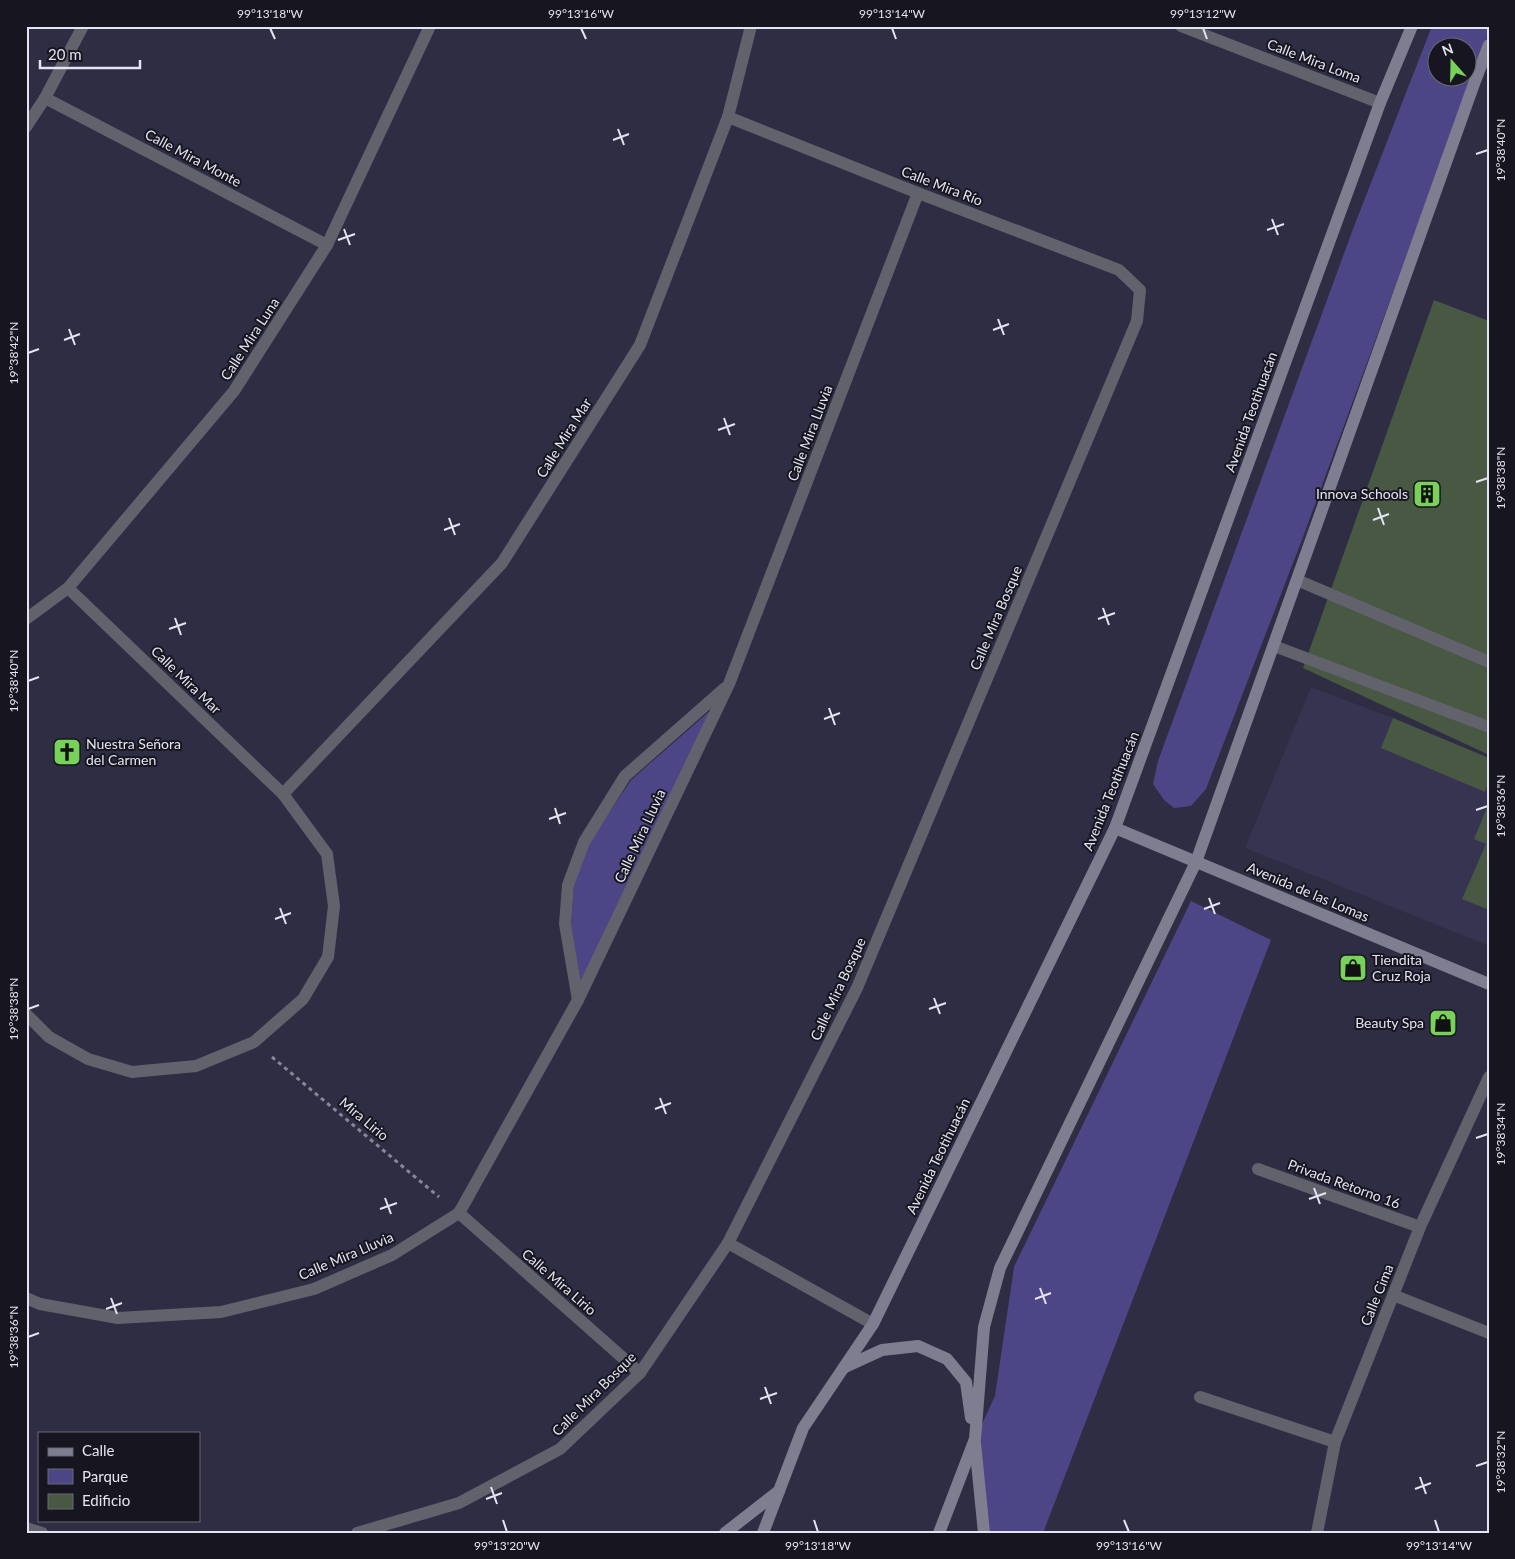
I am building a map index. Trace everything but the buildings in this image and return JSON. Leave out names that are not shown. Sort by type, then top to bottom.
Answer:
[{"type":"main road","name":"Avenida Teotihuacán","points":[[763,1533],[803,1428],[873,1324],[1115,828],[1380,103],[1412,26]]},
{"type":"main road","points":[[940,1533],[975,1439],[984,1327],[1000,1268],[1196,862],[1489,45]]},
{"type":"main road","name":"Avenida de las Lomas","points":[[1115,828],[1489,984]]},
{"type":"main road","points":[[845,1367],[882,1350],[918,1346],[947,1360],[966,1382],[975,1439],[984,1533]]},
{"type":"main road","points":[[725,1533],[779,1491]]},
{"type":"street","points":[[26,127],[45,98],[83,26]]},
{"type":"street","name":"Calle Mira Luna","points":[[26,619],[68,588],[234,391],[327,245],[430,26]]},
{"type":"street","name":"Calle Mira Mar","points":[[283,794],[502,564],[640,345],[728,117],[751,26]]},
{"type":"street","name":"Calle Mira Loma","points":[[1181,26],[1380,103]]},
{"type":"street","name":"Calle Mira Monte","points":[[45,98],[327,245]]},
{"type":"street","name":"Calle Mira Río","points":[[728,117],[918,193],[1119,270],[1140,290]]},
{"type":"street","name":"Calle Mira Lluvia","points":[[26,1298],[40,1304],[118,1318],[221,1312],[314,1289],[392,1256],[459,1213],[578,1000],[729,684],[918,193]]},
{"type":"street","name":"Calle Mira Bosque","points":[[357,1533],[459,1504],[560,1450],[640,1373],[728,1243],[857,988],[1137,321],[1140,290]]},
{"type":"street","points":[[1297,580],[1489,662]]},
{"type":"street","name":"Calle Mira Mar","points":[[26,1014],[49,1037],[88,1059],[132,1072],[196,1066],[254,1042],[303,999],[328,957],[334,906],[327,854],[283,794],[68,588]]},
{"type":"street","points":[[1274,646],[1489,727]]},
{"type":"street","name":"Calle Mira Lluvia","points":[[578,1000],[565,924],[568,885],[584,842],[626,776],[729,684]]},
{"type":"street","name":"Calle Cima","points":[[1317,1533],[1335,1442],[1420,1227],[1489,1077]]},
{"type":"street","name":"Privada Retorno 16","points":[[1258,1169],[1420,1227]]},
{"type":"street","name":"Calle Mira Lirio","points":[[459,1213],[640,1373]]},
{"type":"street","points":[[728,1243],[873,1324]]},
{"type":"street","points":[[1393,1295],[1489,1333]]},
{"type":"street","points":[[1200,1397],[1335,1442]]},
{"type":"street","points":[[26,1528],[42,1533]]},
{"type":"path","name":"Mira Lirio","points":[[254,1042],[459,1213]]},
{"type":"shaded area","points":[[1311,687],[1393,718],[1489,758],[1489,946],[1245,848]]},
{"type":"green space","points":[[1432,26],[1489,26],[1489,31],[1478,61],[1478,38],[1428,38],[1428,88],[1468,88],[1303,537],[1206,789],[1191,806],[1174,808],[1164,800],[1153,784],[1158,761],[1353,229]]},
{"type":"green space","points":[[711,710],[581,982],[571,925],[574,885],[588,845],[631,780]]},
{"type":"green space","points":[[1191,901],[1271,940],[1043,1533],[984,1533],[975,1439],[995,1396],[1014,1267]]},
{"type":"place","name":"Innova Schools","points":[[1427,494]]},
{"type":"place","name":"Nuestra Señora del Carmen","points":[[67,752]]},
{"type":"place","name":"Tiendita Cruz Roja","points":[[1353,968]]},
{"type":"place","name":"Beauty Spa","points":[[1443,1023]]}]
